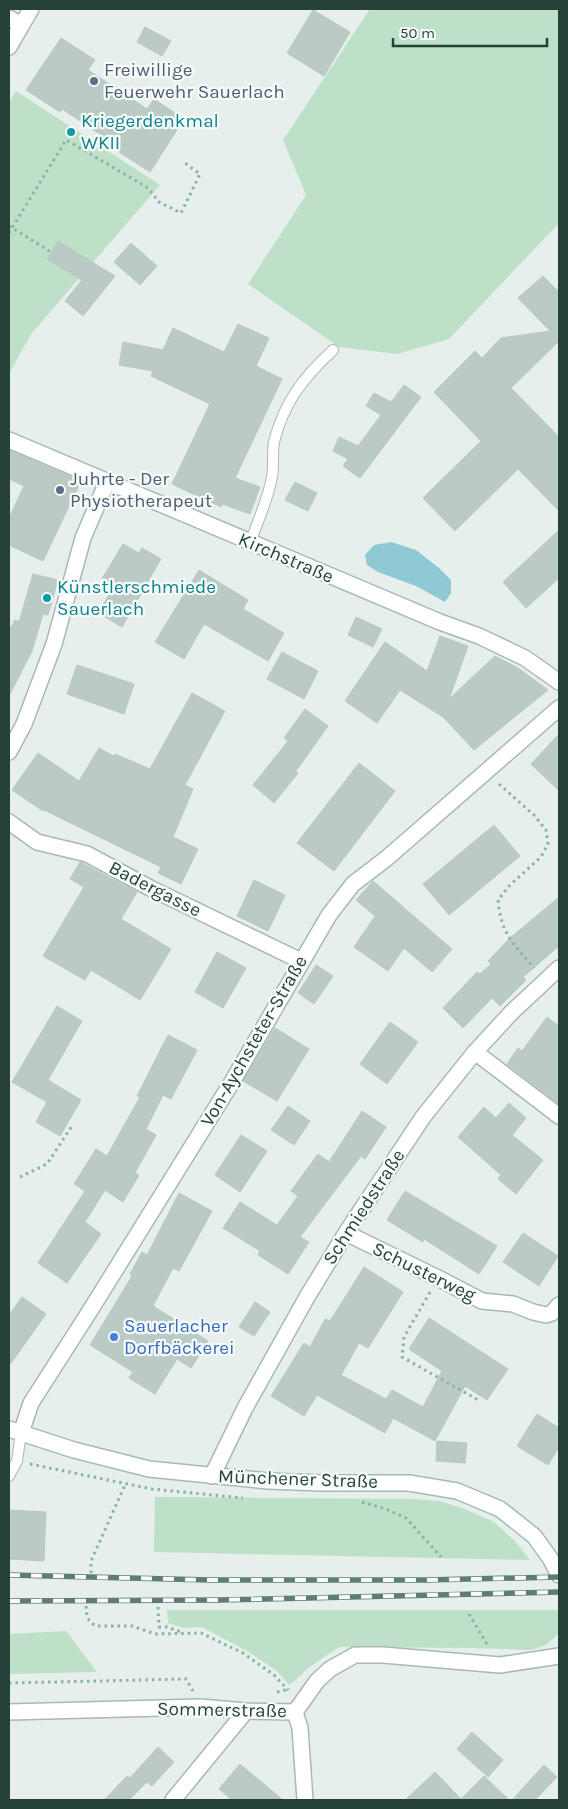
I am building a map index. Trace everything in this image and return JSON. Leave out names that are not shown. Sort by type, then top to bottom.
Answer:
[{"type":"street","points":[[9,47],[15,22],[31,9]]},
{"type":"street","name":"Kirchstraße","points":[[9,440],[250,543],[440,622],[479,636],[525,658],[559,682]]},
{"type":"street","points":[[9,752],[24,724],[54,644],[83,538],[107,482]]},
{"type":"street","name":"Von-Aychsteter-Straße","points":[[15,1431],[232,1082],[329,915],[353,884],[387,858],[559,708]]},
{"type":"street","name":"Badergasse","points":[[9,822],[37,842],[87,854],[150,888],[301,961]]},
{"type":"street","name":"Schmiedstraße","points":[[212,1476],[244,1408],[307,1297],[346,1233],[423,1117],[475,1052],[511,1013],[559,968]]},
{"type":"street","points":[[475,1052],[559,1116]]},
{"type":"street","name":"Schusterweg","points":[[346,1233],[482,1301],[513,1304],[540,1314],[552,1313],[559,1305]]},
{"type":"street","name":"Münchener Straße","points":[[15,1431],[74,1450],[150,1469],[212,1476],[322,1483],[409,1483],[457,1491],[500,1509],[534,1536],[550,1558],[559,1575]]},
{"type":"street","name":"Sommerstraße","points":[[9,1712],[200,1707],[246,1711],[296,1712],[317,1681],[330,1669],[355,1655],[382,1655],[500,1665],[559,1656]]},
{"type":"street","points":[[173,1800],[246,1711]]},
{"type":"street","points":[[296,1712],[300,1728],[305,1800]]},
{"type":"lane","points":[[250,543],[267,496],[272,475],[274,444],[281,420],[293,395],[309,372],[333,350]]},
{"type":"lane","points":[[9,1476],[17,1461],[15,1431]]},
{"type":"path","points":[[9,234],[10,227],[66,140],[148,188],[159,202],[181,213],[200,174],[185,163]]},
{"type":"path","points":[[10,227],[51,252]]},
{"type":"path","points":[[486,771],[535,816],[546,830],[548,844],[541,857],[510,885],[498,900],[499,917],[507,937],[545,981]]},
{"type":"path","points":[[20,1177],[48,1164],[72,1126]]},
{"type":"path","points":[[438,1278],[404,1337],[402,1357],[480,1401]]},
{"type":"path","points":[[17,1461],[125,1485],[203,1496],[247,1499]]},
{"type":"path","points":[[91,1574],[91,1561],[125,1485]]},
{"type":"path","points":[[353,1502],[363,1502],[386,1508],[406,1518],[441,1557]]},
{"type":"path","points":[[86,1606],[87,1617],[97,1626],[132,1626],[155,1634],[201,1633],[243,1653],[274,1674],[268,1676]]},
{"type":"path","points":[[158,1607],[159,1627],[167,1627],[184,1632]]},
{"type":"path","points":[[469,1614],[500,1665]]},
{"type":"path","points":[[9,1683],[186,1679],[196,1696]]},
{"type":"path","points":[[271,1694],[294,1687]]},
{"type":"green space","points":[[370,9],[559,9],[559,223],[449,339],[397,354],[339,347],[248,284],[306,195],[283,140]]},
{"type":"green space","points":[[16,91],[160,185],[31,334],[9,374],[9,103]]},
{"type":"green space","points":[[155,1497],[413,1499],[439,1501],[465,1509],[494,1522],[515,1541],[530,1560],[154,1552]]},
{"type":"green space","points":[[167,1610],[559,1610],[559,1633],[546,1645],[531,1650],[339,1647],[308,1668],[289,1685],[277,1671],[247,1651],[202,1627],[184,1628],[168,1623]]},
{"type":"green space","points":[[66,1631],[97,1672],[9,1674],[9,1634]]},
{"type":"water","points":[[391,542],[416,550],[451,580],[451,593],[445,602],[416,586],[378,572],[367,565],[365,555],[374,545]]},
{"type":"building","points":[[313,10],[350,32],[324,76],[287,53]]},
{"type":"building","points":[[145,27],[171,41],[162,56],[137,42]]},
{"type":"building","points":[[61,38],[95,60],[88,70],[147,109],[154,99],[184,119],[150,172],[119,152],[121,148],[62,109],[60,112],[26,90]]},
{"type":"building","points":[[58,241],[115,276],[83,316],[65,301],[82,280],[47,259]]},
{"type":"building","points":[[131,243],[157,266],[140,285],[114,262]]},
{"type":"building","points":[[543,276],[559,292],[559,341],[511,388],[559,437],[559,511],[518,469],[455,531],[423,498],[481,441],[434,392],[475,351],[482,358],[501,338],[550,331],[518,298]]},
{"type":"building","points":[[238,324],[269,338],[256,366],[282,379],[235,478],[260,487],[250,514],[222,504],[221,507],[172,484],[210,404],[151,376],[153,371],[119,365],[123,342],[163,350],[173,328],[224,352]]},
{"type":"building","points":[[404,385],[421,397],[360,478],[343,466],[348,459],[333,451],[339,437],[358,446],[381,415],[366,406],[374,393],[391,402]]},
{"type":"building","points":[[9,450],[81,481],[43,561],[9,545],[9,518],[24,486],[9,479]]},
{"type":"building","points":[[295,482],[317,493],[308,511],[285,500]]},
{"type":"building","points":[[559,530],[559,578],[526,608],[503,582]]},
{"type":"building","points":[[123,544],[139,553],[142,548],[161,559],[122,627],[98,613],[114,586],[102,579]]},
{"type":"building","points":[[199,570],[248,600],[243,609],[284,633],[268,661],[204,624],[184,659],[155,642]]},
{"type":"building","points":[[33,574],[58,580],[48,615],[43,614],[32,651],[9,696],[9,631],[15,620],[19,622]]},
{"type":"building","points":[[356,617],[382,629],[373,647],[348,635]]},
{"type":"building","points":[[440,636],[468,646],[449,699],[495,656],[518,668],[548,690],[474,750],[443,717],[400,690],[377,723],[345,701],[385,642],[427,671]]},
{"type":"building","points":[[282,652],[318,671],[304,699],[267,679]]},
{"type":"building","points":[[77,665],[134,684],[124,714],[67,694]]},
{"type":"building","points":[[192,693],[225,711],[185,785],[193,789],[173,837],[198,849],[181,884],[158,873],[161,867],[43,811],[12,790],[38,753],[79,781],[99,748],[113,756],[115,754],[150,769]]},
{"type":"building","points":[[305,709],[328,726],[296,771],[298,773],[274,803],[253,785],[288,741],[284,738]]},
{"type":"building","points":[[559,734],[559,791],[531,764]]},
{"type":"building","points":[[359,763],[395,791],[334,871],[297,843]]},
{"type":"building","points":[[494,825],[520,856],[449,915],[423,884]]},
{"type":"building","points":[[80,862],[137,892],[121,919],[171,949],[140,1000],[91,970],[85,980],[43,956],[84,887],[70,879]]},
{"type":"building","points":[[254,880],[285,895],[268,931],[237,916]]},
{"type":"building","points":[[373,881],[452,949],[432,972],[404,948],[388,971],[354,947],[375,916],[356,900]]},
{"type":"building","points":[[559,897],[559,946],[523,977],[526,980],[500,1006],[492,998],[463,1028],[443,1008],[477,972],[480,974],[491,964],[488,961],[509,939]]},
{"type":"building","points":[[217,952],[246,968],[223,1008],[195,992]]},
{"type":"building","points":[[316,965],[333,976],[314,1004],[298,993]]},
{"type":"building","points":[[57,1006],[82,1021],[48,1080],[81,1100],[60,1136],[36,1122],[47,1102],[12,1082]]},
{"type":"building","points":[[547,1017],[559,1026],[559,1104],[507,1064],[518,1048],[522,1051]]},
{"type":"building","points":[[390,1022],[418,1042],[387,1084],[360,1064]]},
{"type":"building","points":[[275,1028],[309,1049],[277,1101],[243,1081]]},
{"type":"building","points":[[168,1035],[197,1050],[171,1099],[163,1095],[146,1129],[156,1135],[135,1173],[139,1175],[123,1202],[105,1190],[85,1222],[101,1234],[67,1283],[38,1263],[85,1191],[74,1184],[96,1149],[107,1156],[140,1097],[137,1096]]},
{"type":"building","points":[[509,1103],[526,1118],[512,1135],[543,1160],[516,1194],[498,1179],[501,1175],[458,1137],[484,1107],[496,1118]]},
{"type":"building","points":[[288,1106],[310,1121],[294,1145],[271,1130]]},
{"type":"building","points":[[362,1111],[386,1127],[365,1159],[361,1156],[300,1237],[309,1242],[288,1274],[258,1255],[260,1251],[223,1228],[240,1202],[277,1225],[298,1196],[291,1191],[318,1154],[329,1162]]},
{"type":"building","points":[[241,1135],[267,1151],[240,1192],[215,1175]]},
{"type":"building","points":[[405,1191],[497,1246],[479,1274],[424,1239],[423,1242],[387,1220]]},
{"type":"building","points":[[179,1193],[212,1211],[179,1271],[173,1268],[153,1306],[208,1341],[191,1368],[177,1359],[155,1394],[129,1378],[133,1372],[90,1345],[132,1276],[130,1274],[142,1252],[147,1255]]},
{"type":"building","points":[[523,1233],[558,1256],[539,1286],[503,1262]]},
{"type":"building","points":[[364,1267],[403,1292],[368,1348],[359,1343],[341,1375],[386,1399],[392,1390],[423,1407],[442,1371],[409,1349],[429,1318],[508,1369],[487,1400],[465,1386],[435,1441],[393,1418],[385,1433],[317,1395],[304,1416],[271,1396],[304,1343],[310,1347],[325,1319],[330,1321]]},
{"type":"building","points":[[22,1297],[46,1314],[9,1366],[9,1315]]},
{"type":"building","points":[[255,1302],[270,1312],[254,1336],[239,1327]]},
{"type":"building","points":[[537,1414],[559,1428],[559,1447],[548,1465],[517,1446]]},
{"type":"building","points":[[437,1441],[467,1443],[465,1463],[436,1461]]},
{"type":"building","points":[[9,1510],[46,1512],[44,1561],[9,1559]]},
{"type":"building","points":[[472,1732],[503,1760],[488,1777],[457,1749]]},
{"type":"building","points":[[158,1747],[174,1762],[152,1786],[147,1782],[129,1800],[104,1800],[127,1776],[130,1778]]},
{"type":"building","points":[[240,1764],[283,1800],[232,1800],[219,1789]]},
{"type":"building","points":[[544,1765],[557,1777],[535,1800],[512,1800]]},
{"type":"building","points":[[435,1772],[461,1799],[484,1776],[509,1800],[405,1800]]},
{"type":"railway","points":[[9,1575],[210,1580],[426,1580],[559,1577]]},
{"type":"railway","points":[[9,1601],[219,1600],[559,1592]]},
{"type":"place","name":"Freiwillige Feuerwehr Sauerlach","points":[[94,81]]},
{"type":"place","name":"Kriegerdenkmal WKII","points":[[71,132]]},
{"type":"place","name":"Juhrte - Der Physiotherapeut","points":[[60,490]]},
{"type":"place","name":"Künstlerschmiede Sauerlach","points":[[47,598]]},
{"type":"place","name":"Sauerlacher Dorfbäckerei","points":[[114,1337]]}]
